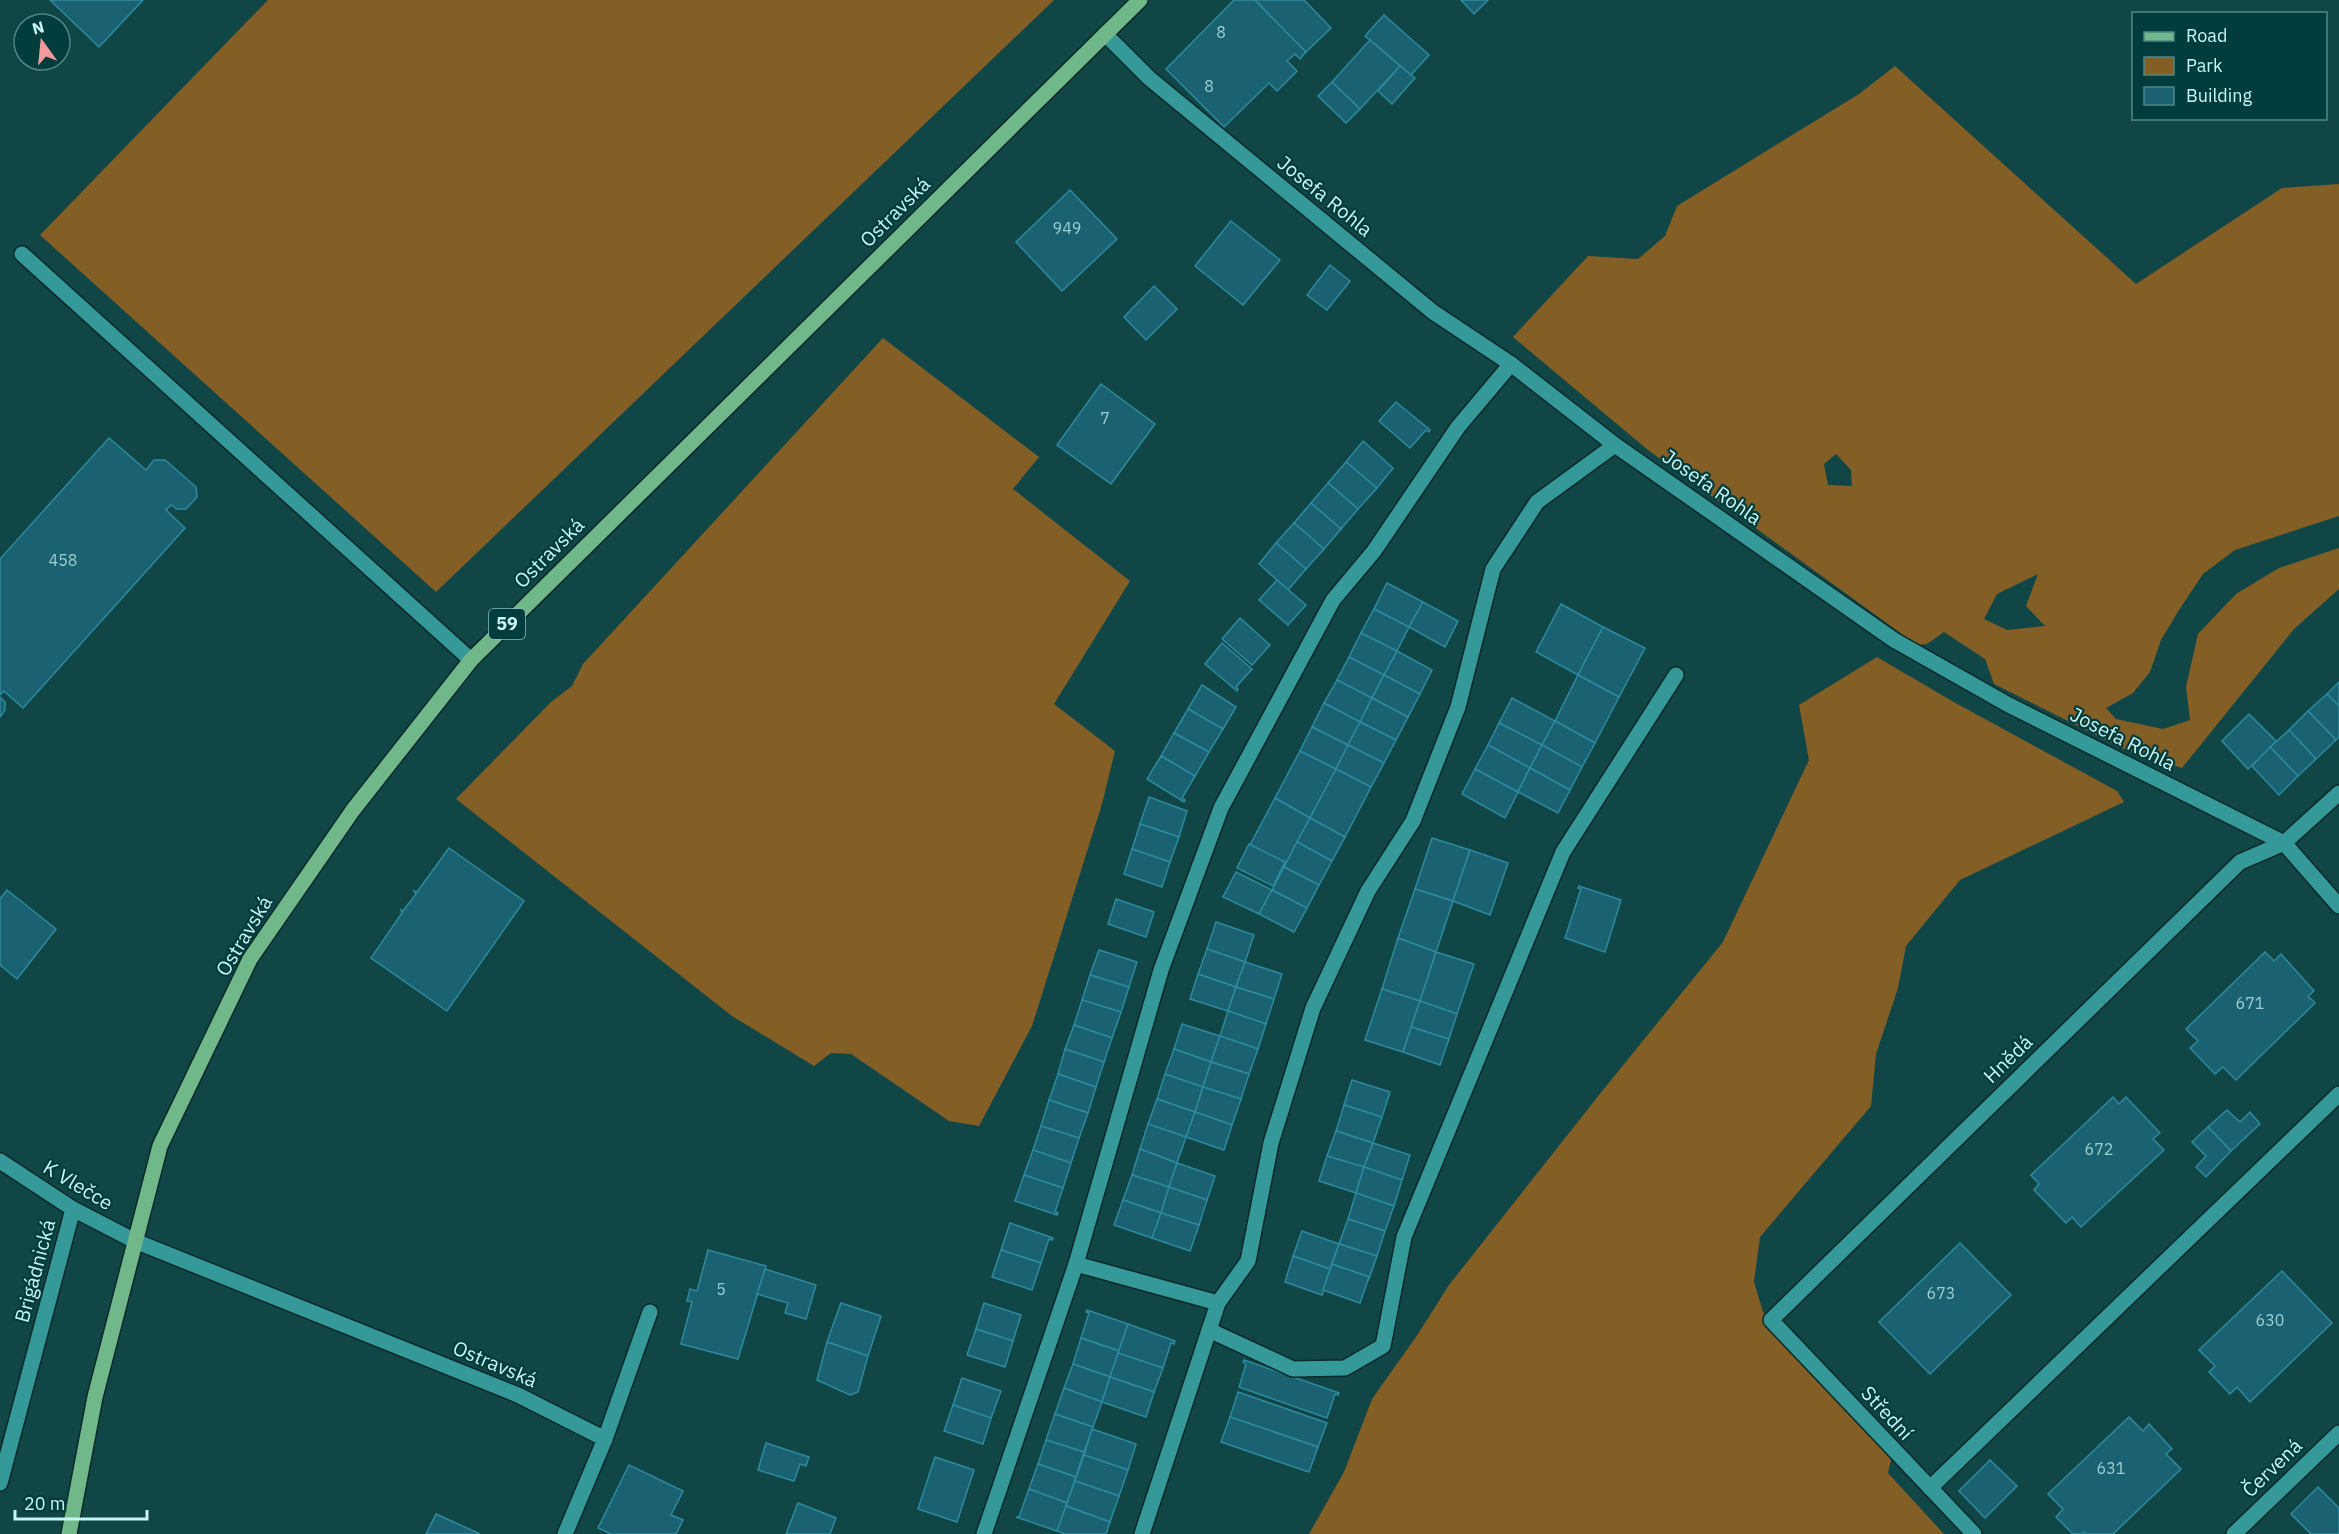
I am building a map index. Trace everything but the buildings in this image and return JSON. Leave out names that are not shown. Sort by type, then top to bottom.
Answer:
[{"type":"main road","name":"Ostravská","points":[[69,1534],[95,1396],[160,1146],[250,959],[353,810],[471,660],[1140,0]]},
{"type":"street","name":"Josefa Rohla","points":[[1105,34],[1149,78],[1433,312],[1511,364],[1615,445],[1894,640],[2007,704],[2284,843],[2339,906]]},
{"type":"street","points":[[22,254],[471,660]]},
{"type":"street","points":[[984,1534],[1076,1264],[1161,970],[1221,808],[1333,600],[1374,551],[1458,427],[1511,364]]},
{"type":"street","points":[[1142,1534],[1218,1304],[1248,1261],[1271,1143],[1313,1008],[1368,891],[1413,821],[1458,707],[1493,569],[1538,502],[1615,445]]},
{"type":"street","points":[[1209,1330],[1293,1369],[1345,1368],[1383,1346],[1404,1237],[1563,852],[1676,675]]},
{"type":"street","name":"Hnědá","points":[[1771,1320],[2240,862],[2284,843],[2339,793]]},
{"type":"street","points":[[1930,1488],[2339,1094]]},
{"type":"street","name":"K Vlečce","points":[[0,1161],[73,1209],[135,1241]]},
{"type":"street","name":"Brigádnická","points":[[0,1483],[73,1209]]},
{"type":"street","name":"Ostravská","points":[[135,1241],[185,1259],[518,1395],[605,1439]]},
{"type":"street","points":[[1076,1264],[1218,1304]]},
{"type":"street","points":[[565,1534],[605,1439],[650,1312]]},
{"type":"street","name":"Střední","points":[[1771,1320],[1974,1534]]},
{"type":"street","name":"Červená","points":[[2234,1534],[2339,1433]]},
{"type":"green space","points":[[268,0],[1054,0],[436,592],[40,235]]},
{"type":"green space","points":[[1895,66],[2136,284],[2282,188],[2339,184],[2339,516],[2235,550],[2203,574],[2161,640],[2150,672],[2133,693],[2106,708],[2116,719],[2163,729],[2190,720],[2186,687],[2198,634],[2236,594],[2279,568],[2339,548],[2339,589],[2294,629],[2182,768],[2124,749],[1994,684],[1985,659],[1944,632],[1927,644],[1917,645],[1648,450],[1513,337],[1588,256],[1638,259],[1665,236],[1677,206],[1859,94]],"holes":[[[1836,454],[1851,470],[1852,486],[1828,485],[1824,464]],[[2038,574],[2026,606],[2045,626],[2007,630],[1984,619],[1997,594]]]},
{"type":"green space","points":[[883,338],[1039,457],[1013,489],[1130,581],[1054,704],[1115,751],[1102,804],[1032,1026],[979,1126],[949,1121],[851,1054],[831,1053],[814,1066],[732,1016],[456,799],[551,702],[572,686],[583,664]]},
{"type":"green space","points":[[1877,657],[1952,701],[2117,791],[2124,802],[1960,880],[1906,946],[1898,988],[1876,1054],[1871,1106],[1760,1237],[1754,1282],[1763,1312],[1782,1338],[1892,1455],[1888,1473],[1944,1534],[1309,1534],[1344,1472],[1372,1399],[1449,1285],[1723,942],[1809,760],[1799,705]]}]
